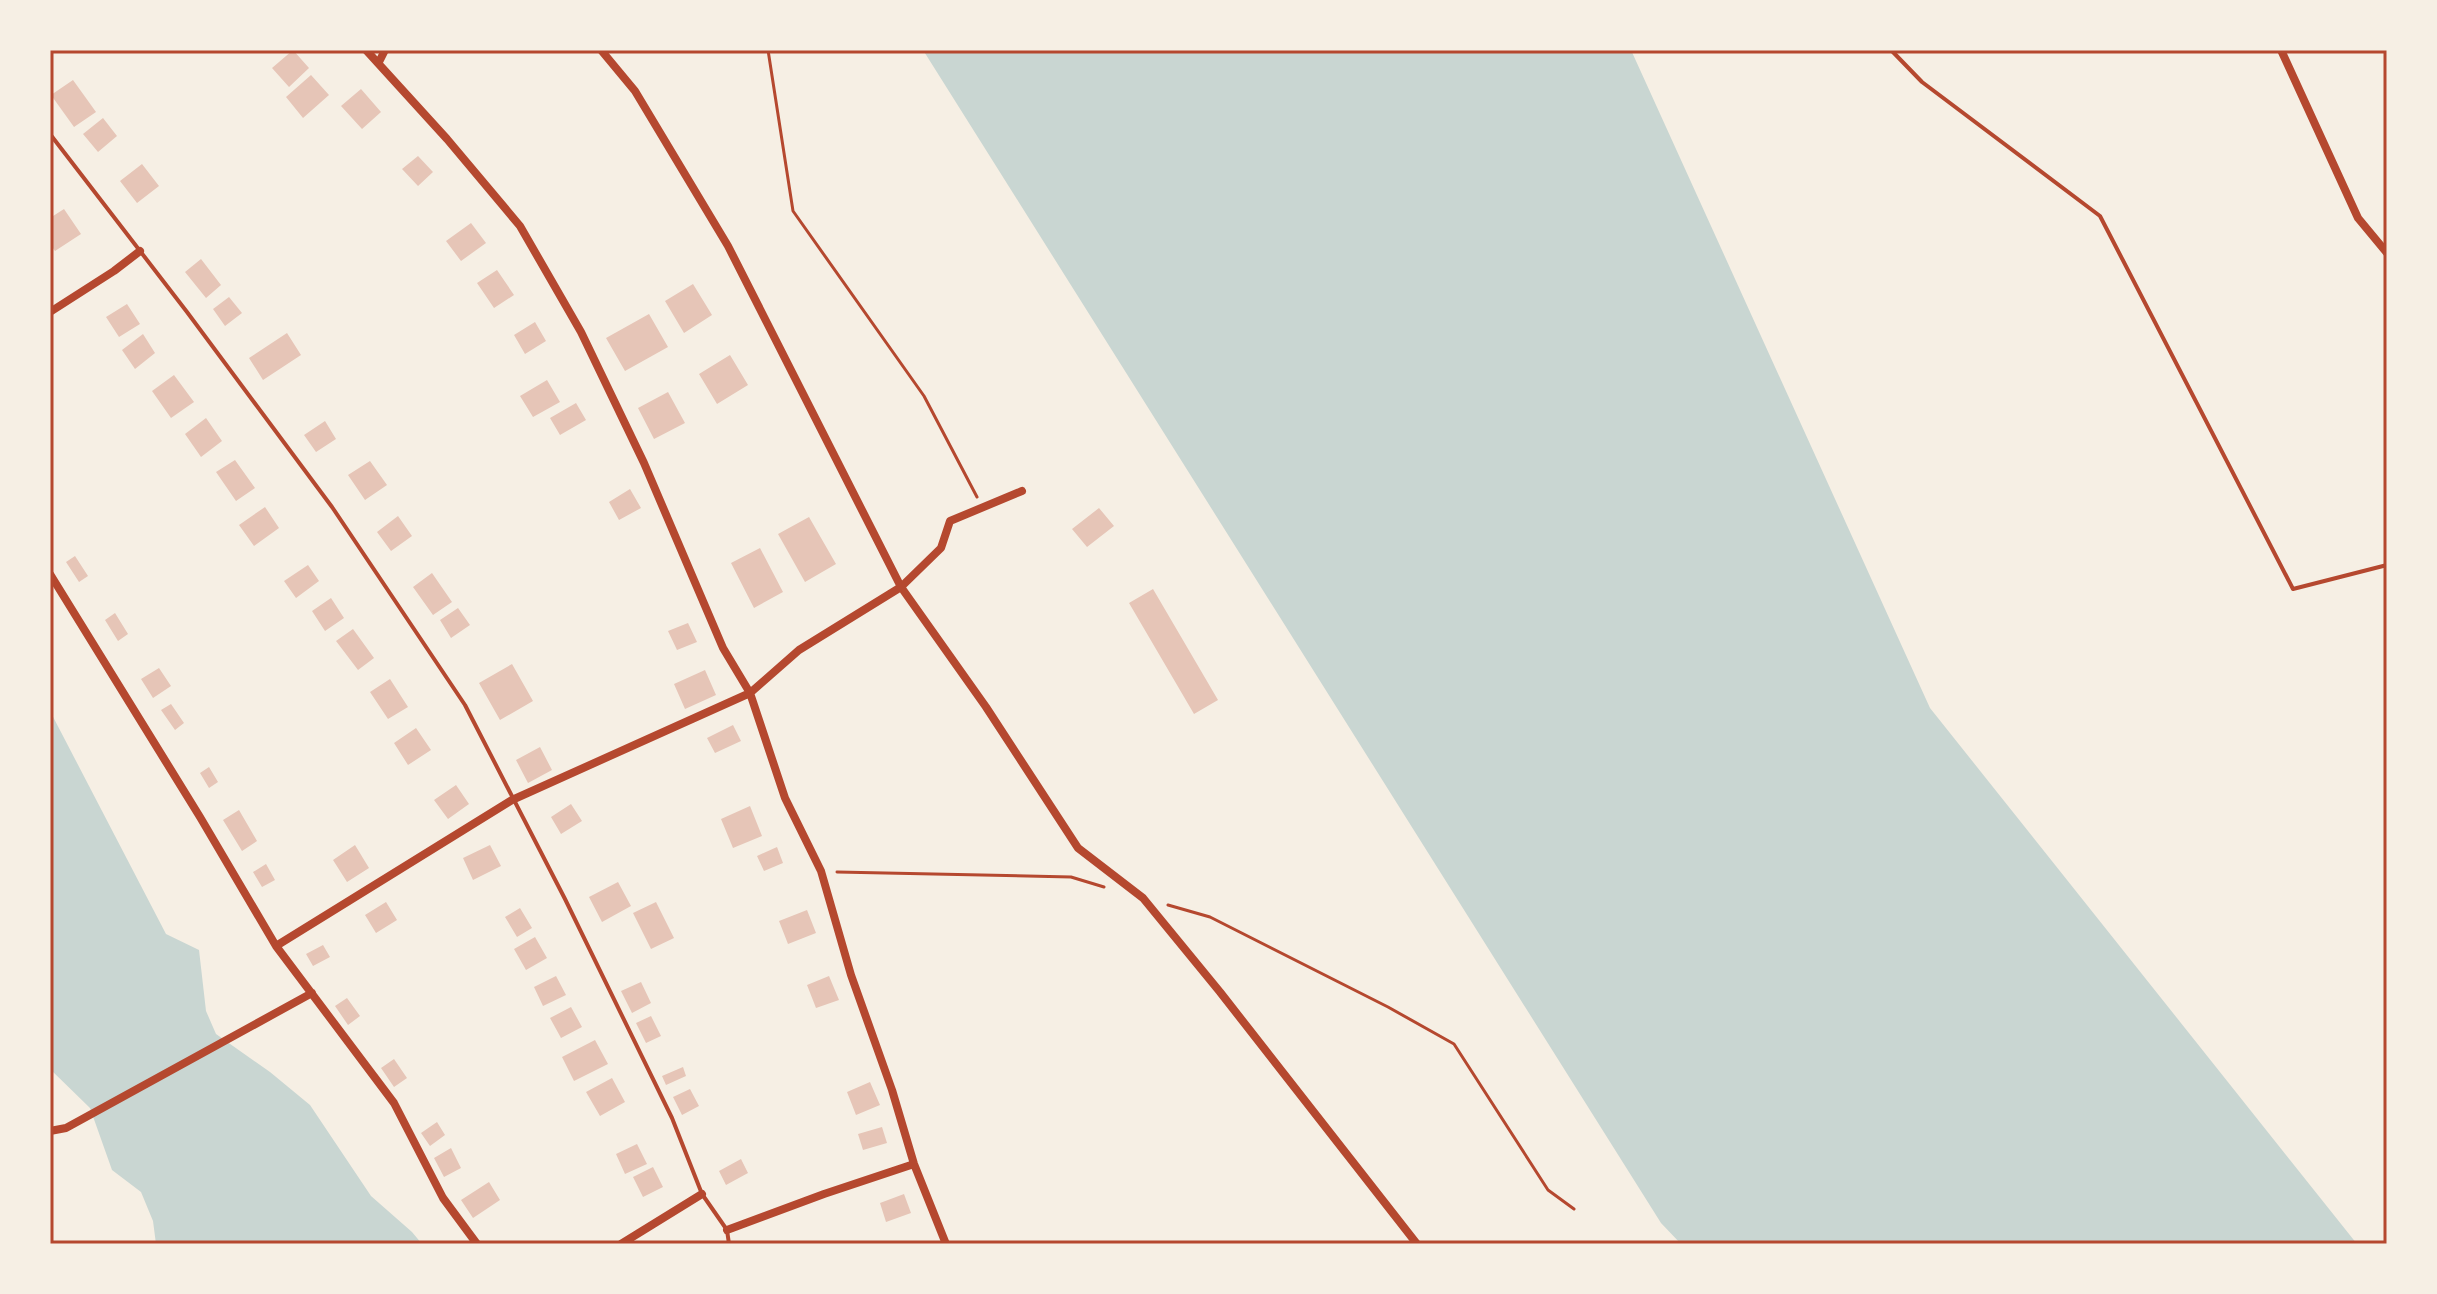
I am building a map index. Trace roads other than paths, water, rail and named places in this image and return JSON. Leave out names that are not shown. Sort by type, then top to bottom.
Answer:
[{"type":"street","points":[[366,50],[520,226],[581,332],[644,463],[723,648],[750,693],[785,798],[821,871],[851,975],[892,1090],[914,1164],[946,1244]]},
{"type":"street","points":[[379,62],[385,50]]},
{"type":"street","points":[[601,50],[635,91],[728,246],[901,587],[986,707],[1078,848],[1143,898],[1417,1244]]},
{"type":"street","points":[[2281,50],[2358,218],[2387,253]]},
{"type":"street","points":[[50,312],[140,251]]},
{"type":"street","points":[[276,946],[512,800],[750,693],[799,650],[901,587],[941,548],[950,521],[1022,491]]},
{"type":"street","points":[[50,574],[276,946],[394,1103],[443,1198],[477,1244]]},
{"type":"street","points":[[50,1131],[66,1128],[312,993]]},
{"type":"street","points":[[727,1230],[914,1164]]},
{"type":"street","points":[[621,1244],[702,1194]]},
{"type":"lane","points":[[1891,50],[1922,82],[2100,216],[2293,589],[2387,565]]},
{"type":"lane","points":[[50,134],[341,520],[465,705],[565,899],[665,1104],[702,1194],[727,1230],[729,1244]]}]
